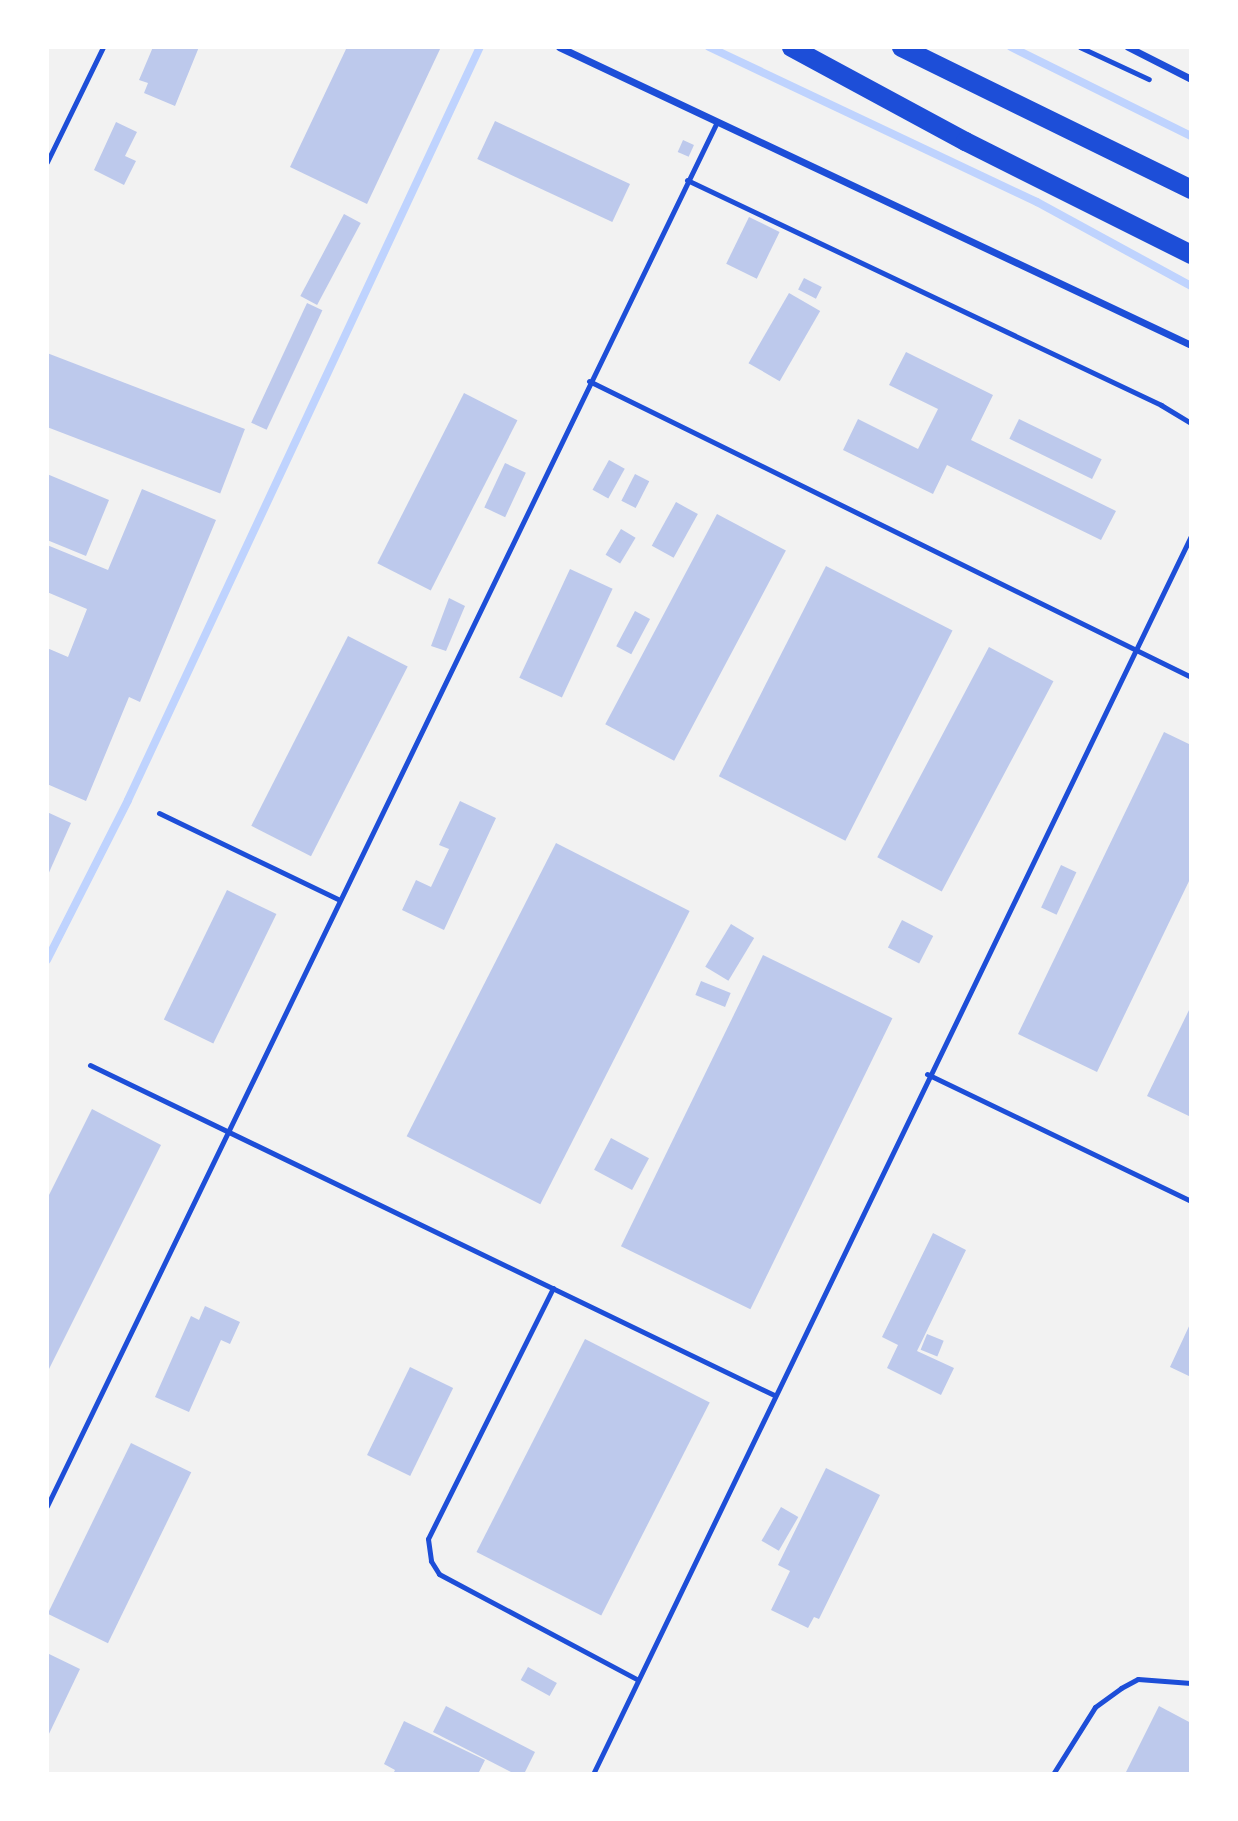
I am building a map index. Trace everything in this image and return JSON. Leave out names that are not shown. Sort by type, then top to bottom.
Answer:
[{"type":"highway","points":[[791,47],[1037,178],[1191,254]]},
{"type":"highway","points":[[901,47],[1191,189]]},
{"type":"street","points":[[559,47],[716,124],[1191,345]]},
{"type":"street","points":[[1128,47],[1191,79]]},
{"type":"lane","points":[[47,162],[103,47]]},
{"type":"lane","points":[[47,1506],[589,381],[716,124]]},
{"type":"lane","points":[[687,180],[1161,405],[1191,424]]},
{"type":"lane","points":[[589,381],[1191,677]]},
{"type":"lane","points":[[593,1774],[927,1074],[1191,536]]},
{"type":"lane","points":[[159,813],[338,900]]},
{"type":"lane","points":[[90,1065],[230,1130],[774,1395]]},
{"type":"lane","points":[[927,1074],[1191,1201]]},
{"type":"lane","points":[[553,1288],[428,1539],[431,1561],[439,1574],[638,1680]]},
{"type":"lane","points":[[1053,1774],[1095,1707],[1121,1688],[1138,1679],[1191,1684]]},
{"type":"path","points":[[1080,47],[1154,81]]},
{"type":"building","points":[[153,47],[199,47],[175,106],[144,93],[148,83],[139,80]]},
{"type":"building","points":[[347,47],[441,47],[367,204],[290,167]]},
{"type":"building","points":[[495,121],[630,184],[612,222],[477,159]]},
{"type":"building","points":[[116,122],[137,132],[125,156],[136,161],[124,185],[94,170]]},
{"type":"building","points":[[683,140],[694,145],[689,157],[678,152]]},
{"type":"building","points":[[344,214],[361,223],[317,305],[300,296]]},
{"type":"building","points":[[749,217],[780,232],[757,279],[726,264]]},
{"type":"building","points":[[804,278],[822,287],[816,299],[798,290]]},
{"type":"building","points":[[789,293],[820,311],[780,381],[748,363]]},
{"type":"building","points":[[307,303],[322,310],[267,430],[251,423]]},
{"type":"building","points":[[906,352],[993,395],[971,440],[1116,511],[1101,540],[947,465],[933,494],[843,450],[858,419],[918,449],[938,409],[889,385]]},
{"type":"building","points":[[47,353],[245,429],[220,493],[47,427]]},
{"type":"building","points":[[464,393],[517,420],[431,590],[377,563]]},
{"type":"building","points":[[1019,419],[1102,459],[1092,479],[1009,439]]},
{"type":"building","points":[[609,460],[625,469],[608,498],[593,490]]},
{"type":"building","points":[[505,463],[526,473],[505,517],[484,507]]},
{"type":"building","points":[[47,474],[109,500],[86,556],[47,540]]},
{"type":"building","points":[[635,474],[649,481],[636,508],[621,501]]},
{"type":"building","points":[[142,489],[216,520],[140,702],[129,697],[86,801],[47,784],[47,648],[68,657],[87,609],[47,592],[47,545],[108,570]]},
{"type":"building","points":[[676,502],[698,514],[674,558],[652,546]]},
{"type":"building","points":[[717,514],[786,551],[674,761],[605,724]]},
{"type":"building","points":[[621,529],[636,538],[620,563],[606,555]]},
{"type":"building","points":[[826,566],[953,630],[845,841],[719,776]]},
{"type":"building","points":[[570,569],[613,589],[562,698],[519,678]]},
{"type":"building","points":[[449,598],[465,606],[446,651],[431,646]]},
{"type":"building","points":[[635,611],[650,619],[631,654],[616,646]]},
{"type":"building","points":[[348,636],[408,666],[311,856],[251,826]]},
{"type":"building","points":[[989,647],[1053,681],[942,891],[877,857]]},
{"type":"building","points":[[1164,732],[1191,745],[1191,877],[1097,1072],[1018,1034]]},
{"type":"building","points":[[460,801],[496,818],[444,930],[402,910],[416,880],[431,887],[449,849],[439,845]]},
{"type":"building","points":[[47,812],[71,823],[47,877]]},
{"type":"building","points":[[556,843],[690,911],[540,1204],[407,1136]]},
{"type":"building","points":[[1061,865],[1076,872],[1057,915],[1041,908]]},
{"type":"building","points":[[227,890],[276,914],[213,1044],[164,1019]]},
{"type":"building","points":[[902,920],[933,936],[919,964],[888,948]]},
{"type":"building","points":[[731,924],[754,938],[728,981],[705,967]]},
{"type":"building","points":[[763,955],[892,1018],[750,1309],[621,1246]]},
{"type":"building","points":[[701,981],[731,993],[725,1007],[695,995]]},
{"type":"building","points":[[1191,1006],[1191,1117],[1147,1096]]},
{"type":"building","points":[[92,1109],[161,1145],[47,1373],[47,1199]]},
{"type":"building","points":[[611,1138],[649,1158],[632,1190],[594,1170]]},
{"type":"building","points":[[933,1233],[966,1250],[917,1351],[954,1368],[941,1395],[887,1368],[898,1345],[882,1337]]},
{"type":"building","points":[[205,1306],[240,1322],[230,1344],[221,1340],[189,1412],[155,1397],[191,1316],[199,1320]]},
{"type":"building","points":[[1191,1322],[1191,1377],[1170,1367]]},
{"type":"building","points":[[927,1334],[944,1341],[937,1357],[921,1350]]},
{"type":"building","points":[[585,1339],[710,1403],[601,1616],[476,1552]]},
{"type":"building","points":[[410,1367],[453,1388],[410,1476],[367,1455]]},
{"type":"building","points":[[131,1443],[191,1472],[108,1643],[48,1614]]},
{"type":"building","points":[[826,1468],[880,1495],[819,1619],[814,1617],[808,1628],[771,1610],[790,1571],[778,1565]]},
{"type":"building","points":[[781,1507],[798,1517],[779,1551],[762,1541]]},
{"type":"building","points":[[47,1653],[80,1669],[47,1738]]},
{"type":"building","points":[[528,1667],[557,1683],[550,1696],[521,1680]]},
{"type":"building","points":[[446,1706],[535,1752],[524,1774],[515,1774],[433,1732]]},
{"type":"building","points":[[1159,1706],[1191,1723],[1191,1774],[1125,1774]]},
{"type":"building","points":[[404,1721],[485,1760],[478,1774],[393,1774],[395,1770],[384,1764]]},
{"type":"waterway","points":[[47,960],[128,800],[480,47]]},
{"type":"waterway","points":[[709,47],[1037,202],[1191,286]]},
{"type":"waterway","points":[[1011,47],[1191,136]]}]
